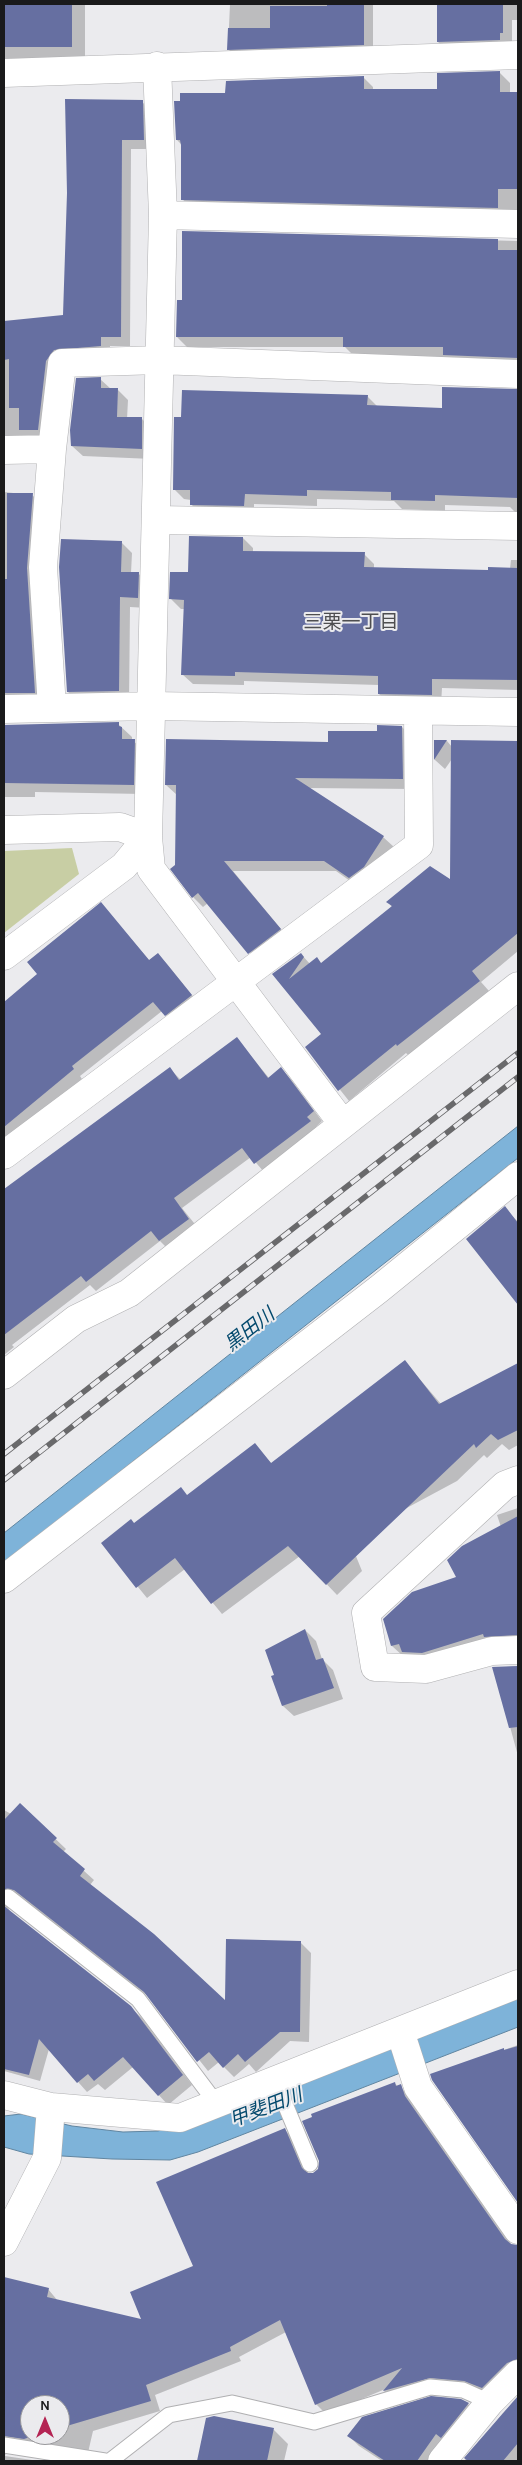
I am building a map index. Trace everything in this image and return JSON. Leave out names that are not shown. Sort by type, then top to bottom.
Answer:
[{"type":"street","points":[[4,73],[157,66],[518,56]]},
{"type":"street","points":[[157,66],[163,215],[148,837],[150,869],[343,1124]]},
{"type":"street","points":[[163,215],[518,224]]},
{"type":"street","points":[[52,708],[44,567],[52,449],[62,363],[159,360],[518,374]]},
{"type":"street","points":[[4,450],[52,449]]},
{"type":"street","points":[[156,520],[518,526]]},
{"type":"street","points":[[4,709],[152,706],[518,712]]},
{"type":"street","points":[[4,1155],[419,845],[418,711]]},
{"type":"street","points":[[4,830],[120,827],[148,837]]},
{"type":"street","points":[[4,956],[124,866],[148,837]]},
{"type":"street","points":[[4,1375],[76,1319],[129,1293],[518,986]]},
{"type":"street","points":[[4,1579],[372,1295],[518,1176]]},
{"type":"street","points":[[518,1480],[505,1485],[366,1613],[375,1668],[426,1669],[492,1651],[518,1650]]},
{"type":"street","points":[[4,2094],[50,2112],[180,2118],[216,2103],[276,2083],[518,1984]]},
{"type":"street","points":[[400,2031],[418,2087],[518,2230]]},
{"type":"street","points":[[4,2242],[46,2158],[50,2112]]},
{"type":"street","points":[[442,2461],[490,2402],[518,2374]]},
{"type":"lane","points":[[8,1897],[138,1999],[216,2103]]},
{"type":"lane","points":[[276,2083],[310,2164]]},
{"type":"lane","points":[[110,2461],[169,2415],[232,2403],[314,2422],[430,2387],[462,2390],[490,2402]]},
{"type":"lane","points":[[4,2445],[106,2461]]},
{"type":"green space","points":[[72,848],[79,874],[4,933],[4,851]]},
{"type":"water","points":[[518,1126],[518,1158],[4,1563],[4,1533]]},
{"type":"water","name":"甲斐田川","points":[[518,1998],[518,2027],[198,2152],[170,2160],[112,2159],[29,2154],[4,2147],[4,2116],[21,2114],[72,2126],[123,2132],[158,2131],[188,2122]]},
{"type":"building","points":[[4,4],[72,4],[72,47],[4,47]]},
{"type":"building","points":[[327,4],[364,4],[364,45],[227,50],[228,28],[270,28],[270,6],[327,6]]},
{"type":"building","points":[[437,4],[503,4],[503,33],[500,33],[500,40],[437,42]]},
{"type":"building","points":[[500,71],[500,92],[518,92],[518,189],[498,189],[498,208],[181,200],[181,145],[180,140],[176,140],[174,101],[180,101],[180,93],[225,93],[226,81],[364,76],[364,89],[437,89],[437,73]]},
{"type":"building","points":[[65,99],[143,100],[144,140],[122,140],[121,337],[101,337],[101,346],[54,350],[46,361],[38,430],[19,430],[19,408],[9,408],[9,359],[4,360],[4,321],[63,315],[67,193]]},
{"type":"building","points":[[182,231],[498,239],[498,250],[518,250],[518,358],[443,355],[443,347],[343,347],[343,337],[176,337],[177,300],[182,300]]},
{"type":"building","points":[[101,377],[101,388],[118,388],[117,417],[142,417],[142,449],[71,446],[70,430],[76,378]]},
{"type":"building","points":[[442,387],[518,389],[518,498],[435,495],[435,501],[391,500],[391,492],[307,490],[307,496],[245,494],[244,506],[190,505],[190,490],[173,490],[174,417],[181,417],[182,390],[368,395],[367,405],[442,408]]},
{"type":"building","points":[[7,493],[33,493],[27,568],[35,693],[4,693],[4,579],[7,579]]},
{"type":"building","points":[[189,536],[243,537],[243,551],[365,552],[364,567],[488,570],[488,567],[518,568],[518,680],[432,679],[432,695],[378,694],[378,676],[235,672],[235,676],[181,675],[184,600],[169,599],[170,572],[188,572]]},
{"type":"building","points":[[61,539],[122,541],[121,572],[139,572],[138,598],[120,597],[119,691],[67,692],[59,567]]},
{"type":"building","points":[[119,722],[119,726],[122,727],[122,739],[135,739],[134,785],[4,783],[4,725]]},
{"type":"building","points":[[377,725],[402,726],[403,779],[295,778],[384,836],[364,867],[349,878],[324,861],[224,861],[281,929],[248,954],[198,893],[192,898],[170,869],[175,865],[176,785],[165,785],[166,739],[328,742],[328,731],[377,731]]},
{"type":"building","points":[[434,740],[447,740],[434,760]]},
{"type":"building","points":[[451,740],[518,741],[518,933],[472,971],[480,981],[397,1046],[396,1044],[338,1091],[305,1047],[321,1034],[272,974],[301,953],[304,957],[289,979],[317,957],[321,963],[392,906],[386,902],[430,866],[450,879]]},
{"type":"building","points":[[101,902],[149,960],[158,953],[192,995],[165,1016],[153,1002],[72,1066],[74,1069],[4,1127],[4,1002],[37,974],[27,962]]},
{"type":"building","points":[[237,1037],[268,1078],[281,1067],[314,1111],[307,1117],[311,1121],[254,1164],[242,1148],[174,1198],[189,1219],[159,1241],[151,1231],[86,1282],[81,1276],[4,1335],[4,1189],[170,1067],[179,1080]]},
{"type":"building","points":[[505,1206],[518,1223],[518,1305],[466,1239]]},
{"type":"building","points":[[405,1360],[439,1404],[518,1363],[518,1430],[498,1440],[491,1434],[476,1448],[474,1444],[326,1585],[288,1546],[211,1604],[175,1558],[136,1588],[101,1543],[131,1519],[134,1523],[181,1487],[187,1495],[255,1443],[271,1463]]},
{"type":"building","points":[[518,1516],[518,1635],[484,1637],[483,1634],[422,1653],[402,1652],[399,1644],[391,1646],[383,1619],[412,1592],[456,1577],[447,1560],[462,1546]]},
{"type":"building","points":[[305,1629],[316,1660],[323,1658],[334,1688],[282,1706],[271,1676],[274,1675],[265,1650]]},
{"type":"building","points":[[518,1666],[518,1727],[509,1728],[492,1667]]},
{"type":"building","points":[[20,1803],[57,1838],[53,1842],[85,1869],[80,1876],[154,1934],[225,2000],[226,1939],[301,1941],[300,2032],[280,2032],[245,2062],[238,2054],[223,2068],[209,2052],[197,2062],[144,1992],[14,1890],[4,1889],[4,1820]]},
{"type":"building","points":[[4,1906],[131,2006],[183,2075],[158,2096],[123,2057],[94,2081],[88,2074],[77,2083],[39,2039],[29,2075],[4,2069]]},
{"type":"building","points":[[518,2046],[518,2203],[432,2080],[430,2074],[504,2048],[504,2050]]},
{"type":"building","points":[[395,2082],[396,2086],[401,2084],[405,2096],[505,2239],[511,2244],[518,2245],[518,2359],[507,2363],[482,2388],[464,2381],[430,2378],[383,2391],[402,2368],[315,2405],[280,2320],[230,2347],[231,2351],[146,2385],[151,2401],[70,2425],[70,2395],[20,2395],[20,2438],[4,2436],[4,2277],[49,2288],[47,2297],[141,2319],[130,2292],[193,2266],[156,2182],[285,2128],[302,2168],[308,2173],[313,2173],[318,2169],[319,2161],[302,2121],[312,2117],[311,2114]]},
{"type":"building","points":[[431,2396],[461,2399],[469,2403],[441,2438],[436,2434],[417,2461],[385,2461],[347,2436],[362,2417]]},
{"type":"building","points":[[518,2396],[518,2443],[503,2461],[468,2461],[464,2458]]},
{"type":"building","points":[[214,2416],[274,2428],[267,2461],[197,2461],[206,2418]]},
{"type":"railway","points":[[4,1454],[518,1053]]},
{"type":"railway","points":[[4,1480],[518,1077]]},
{"type":"district","name":"三栗一丁目","points":[[351,623]]},
{"type":"water label","name":"黒田川","points":[[250,1330]]}]
